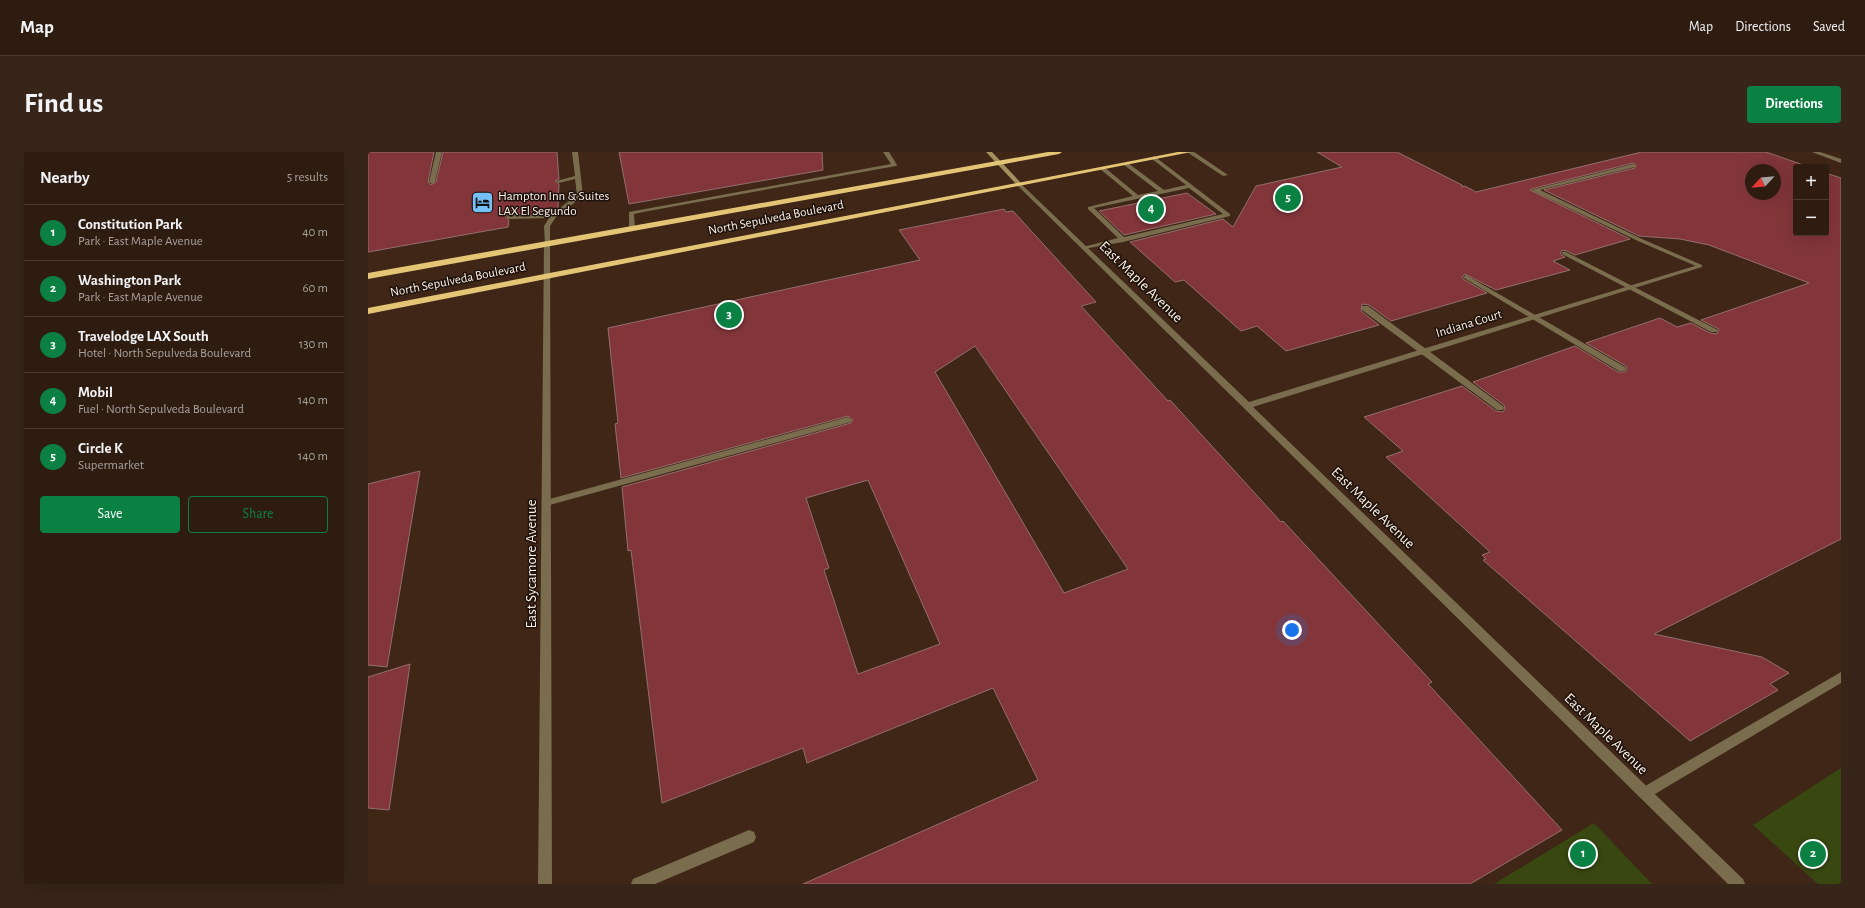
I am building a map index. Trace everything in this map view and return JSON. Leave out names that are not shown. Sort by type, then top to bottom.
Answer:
[{"type":"highway","name":"North Sepulveda Boulevard","points":[[368,276],[1059,152]]},
{"type":"highway","name":"North Sepulveda Boulevard","points":[[368,311],[1189,152]]},
{"type":"street","points":[[432,182],[440,152]]},
{"type":"street","points":[[509,217],[554,216],[580,196],[576,152]]},
{"type":"street","points":[[632,228],[631,213],[642,210],[894,165],[886,152]]},
{"type":"street","name":"East Maple Avenue","points":[[989,152],[1019,184],[1246,406],[1738,884]]},
{"type":"street","points":[[1189,152],[1225,175]]},
{"type":"street","points":[[1820,152],[1841,161]]},
{"type":"street","points":[[1085,248],[1228,215],[1154,158]]},
{"type":"street","points":[[1126,164],[1162,191]]},
{"type":"street","name":"Indiana Court","points":[[1246,406],[1700,266],[1640,240],[1534,190],[1633,166]]},
{"type":"street","points":[[1102,168],[1137,197]]},
{"type":"street","points":[[559,181],[579,177]]},
{"type":"street","points":[[1124,240],[1090,208],[1190,186]]},
{"type":"street","name":"East Sycamore Avenue","points":[[545,884],[547,226],[554,216]]},
{"type":"street","points":[[1564,253],[1714,330]]},
{"type":"street","points":[[1466,277],[1622,369]]},
{"type":"street","points":[[1365,308],[1500,408]]},
{"type":"street","points":[[546,503],[848,420]]},
{"type":"street","points":[[1645,793],[1841,677]]},
{"type":"street","points":[[638,884],[749,837]]},
{"type":"green space","points":[[1841,768],[1841,884],[1818,884],[1753,825]]},
{"type":"green space","points":[[1594,823],[1652,884],[1494,884]]},
{"type":"building","name":"Hampton Inn & Suites LAX El Segundo","points":[[368,152],[434,152],[428,182],[431,185],[436,182],[443,152],[557,152],[559,179],[555,181],[559,184],[558,208],[536,213],[508,214],[505,217],[509,220],[508,227],[368,252]]},
{"type":"building","points":[[619,152],[822,152],[823,170],[629,204]]},
{"type":"building","points":[[1317,152],[1397,152],[1462,185],[1462,187],[1465,186],[1476,192],[1642,152],[1766,152],[1800,164],[1793,164],[1793,236],[1829,236],[1829,174],[1841,178],[1841,539],[1654,634],[1762,657],[1789,673],[1770,684],[1778,690],[1690,741],[1483,560],[1486,559],[1482,555],[1490,552],[1386,457],[1403,451],[1364,417],[1462,386],[1496,411],[1503,412],[1505,409],[1504,405],[1473,382],[1575,346],[1618,372],[1625,372],[1627,370],[1626,366],[1586,343],[1660,318],[1677,327],[1691,323],[1710,333],[1717,334],[1719,329],[1701,320],[1809,283],[1709,245],[1680,239],[1639,236],[1544,190],[1635,168],[1636,165],[1633,163],[1530,190],[1630,239],[1575,255],[1562,250],[1560,254],[1565,257],[1553,261],[1570,270],[1496,290],[1465,274],[1462,277],[1463,279],[1487,293],[1391,321],[1369,305],[1362,304],[1361,311],[1379,325],[1286,351],[1257,326],[1241,331],[1184,280],[1175,282],[1130,242],[1223,219],[1233,227],[1256,186],[1342,167]]},
{"type":"building","points":[[1187,193],[1216,214],[1124,235],[1099,211]]},
{"type":"building","points":[[1004,209],[1006,212],[1013,211],[1096,302],[1081,306],[1168,401],[1170,400],[1281,522],[1283,521],[1432,682],[1428,684],[1562,830],[1470,884],[803,884],[1038,780],[993,688],[807,763],[803,748],[662,803],[631,550],[628,551],[622,487],[851,423],[853,420],[848,416],[621,478],[615,424],[618,423],[608,328],[920,260],[899,230]],"holes":[[[975,346],[1128,569],[1064,593],[935,372]],[[868,480],[940,644],[858,674],[824,570],[829,568],[806,498]]]},
{"type":"building","points":[[420,471],[387,667],[368,665],[368,484]]},
{"type":"building","points":[[410,664],[389,810],[368,808],[368,677]]},
{"type":"place","name":"Circle K","points":[[1288,198]]},
{"type":"place","name":"Hampton Inn & Suites LAX El Segundo","points":[[482,203]]},
{"type":"place","name":"Mobil","points":[[1151,209]]},
{"type":"place","name":"Travelodge LAX South","points":[[729,315]]},
{"type":"place","name":"Constitution Park","points":[[1583,854]]},
{"type":"place","name":"Washington Park","points":[[1813,854]]}]
